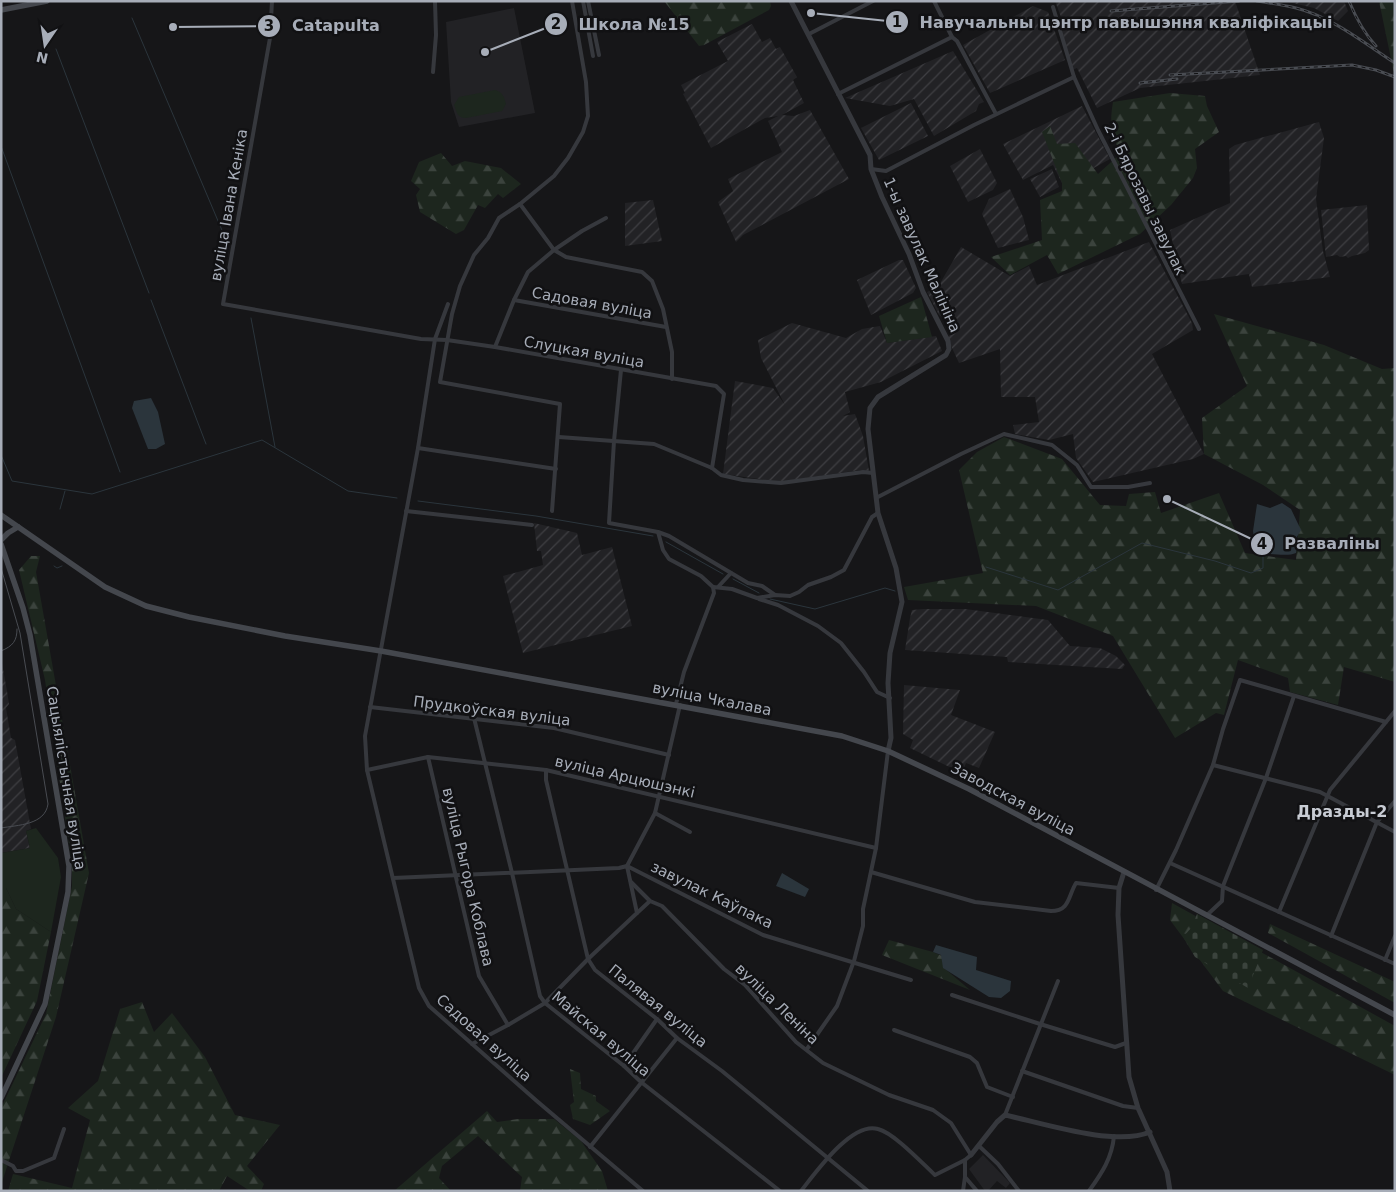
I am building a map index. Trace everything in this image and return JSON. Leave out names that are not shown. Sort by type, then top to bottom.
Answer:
[{"type":"main road","points":[[1,10],[47,1]]},
{"type":"main road","name":"вуліца Чкалава","points":[[1,515],[106,587],[146,606],[189,617],[284,636],[381,651],[842,736],[888,751]]},
{"type":"main road","points":[[1,540],[18,527]]},
{"type":"main road","name":"Сацыялістычная вуліца","points":[[1,544],[23,608],[30,635],[69,879],[45,1004],[1,1098]]},
{"type":"main road","name":"Заводская вуліца","points":[[888,751],[969,790],[1395,1015]]},
{"type":"street","name":"вуліца Івана Кеніка","points":[[272,1],[270,38],[223,304],[330,323]]},
{"type":"street","points":[[433,72],[436,34],[435,1]]},
{"type":"street","points":[[552,511],[560,404],[440,382],[452,314],[471,262],[500,218],[536,192],[554,176],[583,132],[588,116],[586,82],[572,1]]},
{"type":"street","points":[[583,1],[593,56]]},
{"type":"street","points":[[588,1],[599,54]]},
{"type":"street","name":"1-ы завулак Малініна","points":[[791,1],[870,155],[871,169],[882,197],[909,254],[923,292],[944,333],[948,349],[946,355],[939,361],[894,386],[878,397],[870,408],[868,429],[878,513],[900,583],[902,602],[890,653],[888,683],[891,738],[888,751]]},
{"type":"street","points":[[809,34],[873,1]]},
{"type":"street","points":[[934,1],[952,37],[957,41],[996,114]]},
{"type":"street","name":"2-і Бярозавы завулак","points":[[1052,7],[1074,77],[1098,130],[1199,329]]},
{"type":"street","points":[[838,94],[952,37]]},
{"type":"street","points":[[871,169],[886,171],[996,114],[1074,77]]},
{"type":"street","points":[[520,204],[554,250],[566,257],[642,272],[652,281],[663,309],[672,352],[672,379]]},
{"type":"street","points":[[495,347],[514,300],[528,272],[554,250],[582,231],[606,218]]},
{"type":"street","name":"Садовая вуліца","points":[[514,300],[666,327]]},
{"type":"street","name":"Садовая вуліца","points":[[448,304],[434,339],[418,448],[370,707],[365,736],[367,770],[419,988],[429,1006],[643,1191]]},
{"type":"street","name":"Слуцкая вуліца","points":[[330,323],[421,339],[447,340],[495,347],[621,372],[716,386],[724,394],[712,468]]},
{"type":"street","points":[[621,372],[614,441],[609,523],[670,536],[748,583],[762,586],[775,595]]},
{"type":"street","points":[[876,498],[1004,434],[1052,445],[1077,465],[1091,487],[1128,487],[1150,483]]},
{"type":"street","points":[[559,437],[654,444],[712,468],[721,475],[743,480],[781,483],[863,472],[873,473]]},
{"type":"street","points":[[418,448],[556,469]]},
{"type":"street","points":[[406,511],[532,525]]},
{"type":"street","points":[[757,598],[775,595],[790,596],[808,585],[844,570],[872,517],[878,513]]},
{"type":"street","points":[[658,532],[663,550],[669,560],[701,576],[716,587],[732,590],[778,605],[818,626],[841,643],[878,692],[890,698]]},
{"type":"street","points":[[716,587],[731,573]]},
{"type":"street","name":"завулак Каўпака","points":[[716,587],[684,672],[669,755],[657,797],[655,812],[627,866],[763,935],[911,980]]},
{"type":"street","points":[[1156,890],[1170,863],[1213,765],[1240,680],[1386,722]]},
{"type":"street","points":[[1207,915],[1222,901],[1222,886],[1266,778],[1294,696]]},
{"type":"street","name":"Прудкоўская вуліца","points":[[370,707],[554,728],[669,755]]},
{"type":"street","points":[[1279,912],[1328,796],[1395,711]]},
{"type":"street","name":"Майская вуліца","points":[[474,718],[540,996],[545,1003],[624,1066],[641,1082],[780,1191]]},
{"type":"street","points":[[808,1049],[836,1006],[854,962],[864,926],[863,909],[876,848],[888,751]]},
{"type":"street","name":"вуліца Арцюшэнкі","points":[[367,770],[428,757],[546,770],[876,848]]},
{"type":"street","name":"вуліца Рыгора Коблава","points":[[428,757],[479,976],[508,1025]]},
{"type":"street","points":[[1213,765],[1320,792],[1395,832]]},
{"type":"street","name":"Палявая вуліца","points":[[546,770],[546,780],[588,959],[595,970],[868,1191]]},
{"type":"street","points":[[1331,936],[1377,822],[1395,801]]},
{"type":"street","points":[[655,812],[690,832]]},
{"type":"street","points":[[1170,863],[1395,964]]},
{"type":"street","points":[[393,878],[619,868],[627,866],[637,913]]},
{"type":"street","points":[[871,872],[975,902],[1051,911],[1058,911],[1067,905],[1076,883],[1119,888]]},
{"type":"street","points":[[1124,872],[1119,888],[1118,915],[1129,1077],[1138,1108],[1168,1172],[1170,1191]]},
{"type":"street","name":"вуліца Леніна","points":[[629,880],[650,901],[662,906],[724,969],[745,985],[796,1042],[808,1049],[823,1063],[889,1096],[933,1110],[951,1123],[971,1155]]},
{"type":"street","points":[[472,1044],[545,1003],[588,959],[650,901]]},
{"type":"street","points":[[1385,960],[1395,936]]},
{"type":"street","points":[[801,1191],[828,1158],[862,1129],[878,1128],[889,1134],[935,1175],[965,1160],[1005,1114],[1058,980]]},
{"type":"street","points":[[952,995],[1115,1047],[1126,1043]]},
{"type":"street","points":[[624,1066],[657,1019]]},
{"type":"street","points":[[894,1030],[970,1057],[977,1063],[987,1088],[1013,1097]]},
{"type":"street","points":[[590,1147],[677,1038]]},
{"type":"street","points":[[1022,1071],[1123,1106],[1138,1108]]},
{"type":"street","points":[[1005,1114],[1088,1134],[1141,1136],[1150,1132]]},
{"type":"street","points":[[1,1160],[13,1166],[16,1171],[22,1171],[54,1158],[64,1129]]},
{"type":"street","points":[[1088,1191],[1104,1170],[1113,1149],[1114,1136]]},
{"type":"street","points":[[979,1146],[998,1164],[1019,1191]]},
{"type":"street","points":[[963,1191],[965,1160]]},
{"type":"street","points":[[965,1177],[978,1191]]},
{"type":"shaded area","points":[[1055,1],[1235,1],[1260,75],[1140,88],[1097,108],[1077,68],[1072,70],[1061,26],[1061,17]]},
{"type":"shaded area","points":[[1284,1],[1344,1],[1348,11],[1338,21],[1314,8]]},
{"type":"shaded area","points":[[1033,6],[1048,12],[1065,60],[990,93],[963,45]]},
{"type":"shaded area","points":[[514,8],[535,113],[459,127],[451,102],[446,22]]},
{"type":"shaded area","points":[[752,24],[762,42],[770,38],[776,49],[780,47],[797,77],[793,80],[804,103],[782,115],[794,116],[810,110],[849,179],[743,235],[736,242],[718,202],[733,191],[728,179],[782,152],[768,121],[778,116],[765,118],[711,148],[683,94],[685,93],[681,85],[728,61],[717,42]]},
{"type":"shaded area","points":[[953,51],[984,102],[979,104],[976,111],[934,136],[914,99],[890,106],[845,98]]},
{"type":"shaded area","points":[[911,103],[928,136],[879,160],[861,128]]},
{"type":"shaded area","points":[[1082,106],[1110,159],[1063,185],[1053,165],[1023,180],[1003,144]]},
{"type":"shaded area","points":[[1319,122],[1324,138],[1316,199],[1323,251],[1330,277],[1252,287],[1249,274],[1182,284],[1170,230],[1230,203],[1229,149],[1235,145]]},
{"type":"shaded area","points":[[980,149],[997,183],[993,190],[968,202],[950,166]]},
{"type":"shaded area","points":[[1052,169],[1059,187],[1040,197],[1030,179]]},
{"type":"shaded area","points":[[1010,189],[1023,217],[1029,240],[998,248],[982,214],[989,199]]},
{"type":"shaded area","points":[[653,200],[662,241],[625,246],[625,203]]},
{"type":"shaded area","points":[[1367,205],[1369,250],[1348,258],[1337,255],[1326,257],[1321,210]]},
{"type":"shaded area","points":[[1149,242],[1192,323],[1193,330],[1152,354],[1204,454],[1193,459],[1093,482],[1076,458],[1073,434],[1049,440],[1015,434],[1013,425],[1039,422],[1035,397],[1001,397],[1000,349],[959,363],[947,337],[959,330],[939,315],[927,292],[938,287],[961,247],[1010,276],[1029,266],[1037,285]]},
{"type":"shaded area","points":[[899,260],[903,260],[916,288],[913,293],[871,315],[857,280]]},
{"type":"shaded area","points":[[792,323],[846,338],[862,329],[880,326],[887,343],[936,336],[942,351],[881,382],[845,392],[850,412],[843,416],[855,414],[863,436],[869,471],[860,470],[779,482],[723,474],[735,381],[773,388],[785,405],[761,358],[758,340]]},
{"type":"shaded area","points":[[151,398],[158,412],[165,444],[156,449],[148,449],[132,408],[134,401]]},
{"type":"shaded area","points":[[1282,503],[1291,509],[1301,530],[1295,540],[1296,553],[1283,555],[1256,553],[1253,531],[1257,504],[1270,508]]},
{"type":"shaded area","points":[[534,523],[577,533],[582,555],[612,547],[632,626],[523,653],[503,576],[543,565],[541,551],[537,551]]},
{"type":"shaded area","points":[[965,609],[1048,620],[1070,646],[1100,648],[1116,656],[1125,665],[1122,669],[1008,662],[1007,657],[905,650],[912,610]]},
{"type":"shaded area","points":[[1,658],[9,704],[6,708],[11,738],[15,740],[31,829],[26,831],[30,848],[1,853]]},
{"type":"shaded area","points":[[904,685],[960,690],[951,715],[995,732],[979,768],[966,763],[962,773],[910,748],[913,740],[903,734]]},
{"type":"shaded area","points":[[782,873],[809,889],[805,897],[776,886]]},
{"type":"shaded area","points":[[936,945],[977,957],[976,970],[1011,981],[1010,991],[1001,998],[989,997],[943,968],[941,955],[933,952]]},
{"type":"shaded area","points":[[983,1155],[1010,1183],[1006,1188],[997,1181],[988,1191],[985,1191],[969,1169]]},
{"type":"green space","points":[[664,1],[770,1],[771,6],[769,10],[699,46]]},
{"type":"green space","points":[[1379,1],[1395,1],[1395,78]]},
{"type":"green space","points":[[495,90],[501,93],[505,99],[506,104],[502,111],[466,118],[458,114],[454,105],[459,97]]},
{"type":"green space","points":[[1170,93],[1205,96],[1207,106],[1219,132],[1195,149],[1197,168],[1193,178],[1171,205],[1140,234],[1058,274],[1047,255],[1010,275],[991,257],[1042,240],[1040,200],[1062,191],[1062,183],[1042,132],[1050,126],[1057,144],[1075,143],[1098,174],[1120,154],[1112,129],[1113,102]]},
{"type":"green space","points":[[441,153],[452,166],[465,161],[501,168],[521,184],[503,198],[498,194],[485,208],[478,205],[464,230],[456,234],[420,212],[416,195],[420,189],[411,181],[419,162]]},
{"type":"green space","points":[[921,297],[932,337],[887,343],[879,316]]},
{"type":"green space","points":[[1214,314],[1324,345],[1382,369],[1395,368],[1395,682],[1344,667],[1338,705],[1290,692],[1288,678],[1238,660],[1224,715],[1216,713],[1175,738],[1113,636],[1036,606],[908,600],[904,587],[983,573],[959,470],[977,452],[1004,437],[1062,459],[1100,505],[1126,506],[1129,494],[1155,492],[1161,513],[1219,493],[1245,553],[1296,560],[1300,510],[1263,485],[1204,454],[1202,418],[1247,386]]},
{"type":"green space","points":[[31,556],[40,556],[36,572],[89,873],[56,1017],[1,1185],[1,1108],[46,1014],[72,886],[72,865],[45,680],[19,570]]},
{"type":"green space","points":[[36,828],[58,858],[61,877],[51,932],[16,909],[6,888],[1,888],[1,853],[30,848],[26,831]]},
{"type":"green space","points":[[1,888],[6,888],[16,909],[51,932],[37,1001],[1,1078]]},
{"type":"green space","points":[[1172,903],[1395,1026],[1395,1075],[1223,991],[1170,920]]},
{"type":"green space","points":[[1197,914],[1263,950],[1248,988],[1195,957],[1183,937],[1192,927]]},
{"type":"green space","points":[[1270,924],[1395,982],[1395,1003],[1268,933]]},
{"type":"green space","points":[[889,940],[942,956],[944,968],[970,990],[882,955]]},
{"type":"green space","points":[[142,1002],[154,1032],[172,1013],[205,1057],[235,1115],[280,1125],[247,1166],[264,1184],[261,1191],[250,1191],[227,1176],[219,1191],[8,1191],[13,1174],[72,1188],[90,1120],[68,1108],[98,1081],[120,1009]]},
{"type":"green space","points":[[570,1069],[580,1073],[581,1089],[596,1096],[596,1101],[610,1111],[590,1125],[573,1119],[570,1105],[574,1102]]},
{"type":"green space","points":[[487,1111],[497,1122],[518,1119],[554,1119],[581,1141],[602,1171],[608,1191],[520,1191],[522,1177],[478,1136],[442,1166],[439,1178],[451,1191],[394,1191]]},
{"type":"waterway","points":[[132,18],[224,235]]},
{"type":"waterway","points":[[56,49],[149,293]]},
{"type":"waterway","points":[[1,146],[120,472]]},
{"type":"waterway","points":[[151,300],[206,444]]},
{"type":"waterway","points":[[251,318],[275,447]]},
{"type":"waterway","points":[[1,455],[12,481],[92,494],[262,440],[348,491],[397,498]]},
{"type":"waterway","points":[[60,509],[65,491]]},
{"type":"waterway","points":[[418,501],[536,516],[653,536]]},
{"type":"waterway","points":[[666,542],[723,574]]},
{"type":"waterway","points":[[986,567],[1058,590],[1142,543],[1215,561],[1251,573],[1263,568],[1263,553]]},
{"type":"waterway","points":[[54,566],[57,568],[62,566]]},
{"type":"waterway","points":[[733,579],[759,593]]},
{"type":"waterway","points":[[770,599],[815,609],[885,588],[895,591]]},
{"type":"tram line","points":[[1,568],[20,633],[48,804],[46,811],[36,820],[23,825],[1,828]]},
{"type":"tram line","points":[[1,651],[13,643],[17,629]]},
{"type":"railway","points":[[1111,11],[1239,1]]},
{"type":"railway","points":[[1257,1],[1309,12],[1347,31],[1395,63]]},
{"type":"railway","points":[[1349,1],[1360,25],[1376,46]]},
{"type":"railway","points":[[1170,75],[1352,65],[1376,70],[1395,77]]},
{"type":"railway","points":[[1140,83],[1177,79]]},
{"type":"place","name":"Навучальны цэнтр павышэння кваліфікацыі","points":[[811,13]]},
{"type":"place","name":"Catapulta","points":[[173,27]]},
{"type":"place","name":"Школа №15","points":[[485,52]]},
{"type":"place","name":"Разваліны","points":[[1167,499]]},
{"type":"district","name":"Дразды-2","points":[[1342,811]]}]
